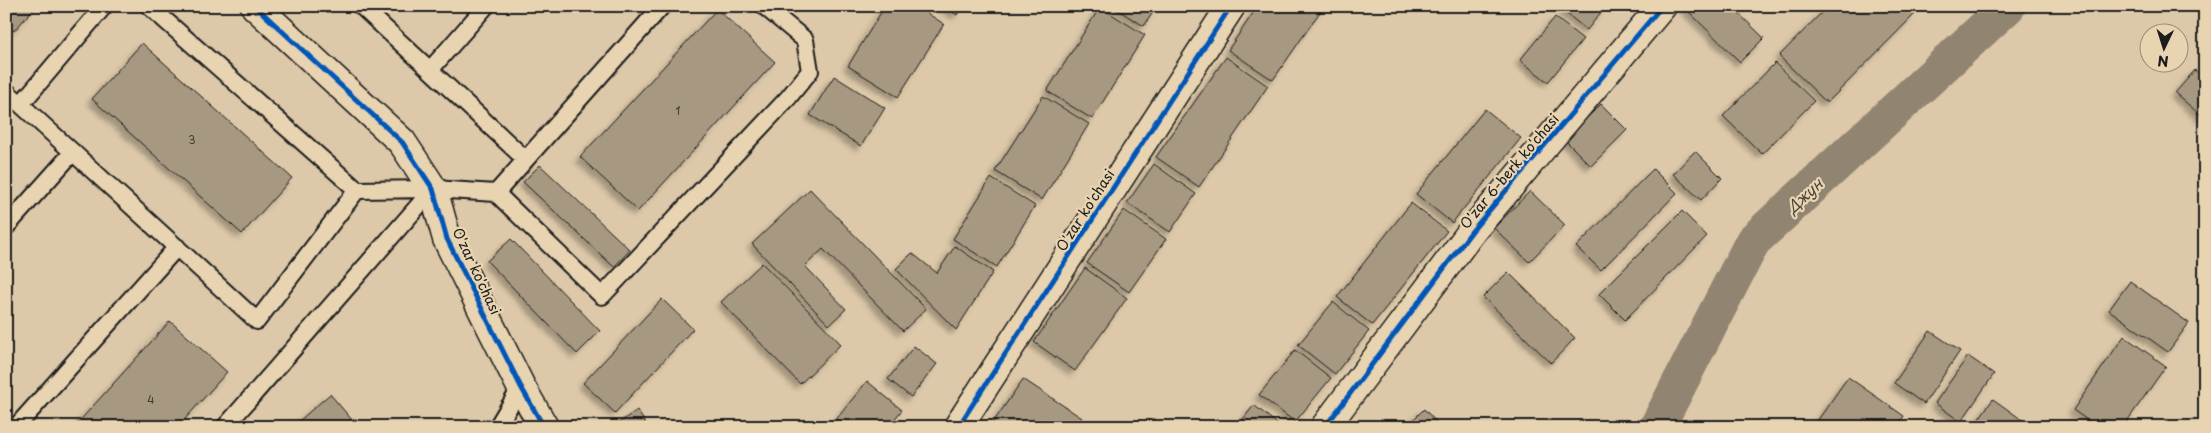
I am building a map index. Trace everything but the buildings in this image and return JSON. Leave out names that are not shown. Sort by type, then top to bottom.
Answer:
[{"type":"street","name":"O'zar ko'chasi","points":[[255,6],[402,142],[433,189],[447,238],[521,387],[544,427]]},
{"type":"street","name":"O'zar ko'chasi","points":[[958,427],[1231,6]]},
{"type":"street","name":"O'zar 6-berk ko'chasi","points":[[1325,427],[1472,232],[1662,6]]},
{"type":"lane","points":[[21,104],[104,6]]},
{"type":"lane","points":[[150,6],[357,190],[433,189],[496,192],[602,296],[788,98],[810,71],[805,40],[764,6]]},
{"type":"lane","points":[[361,6],[525,159]]},
{"type":"lane","points":[[430,70],[486,6]]},
{"type":"lane","points":[[496,192],[662,6]]},
{"type":"lane","points":[[6,91],[257,321],[357,190]]},
{"type":"lane","points":[[6,227],[74,152]]},
{"type":"lane","points":[[225,427],[433,189]]},
{"type":"lane","points":[[16,427],[177,247]]},
{"type":"lane","points":[[497,427],[521,387]]},
{"type":"waterway","name":"Джун","points":[[1657,427],[1753,241],[2008,6]]},
{"type":"cycle path","points":[[255,6],[402,142],[433,189],[447,239],[521,387],[544,427]]},
{"type":"cycle path","points":[[958,427],[1231,6]]},
{"type":"cycle path","points":[[1325,427],[1472,231],[1662,6]]}]
